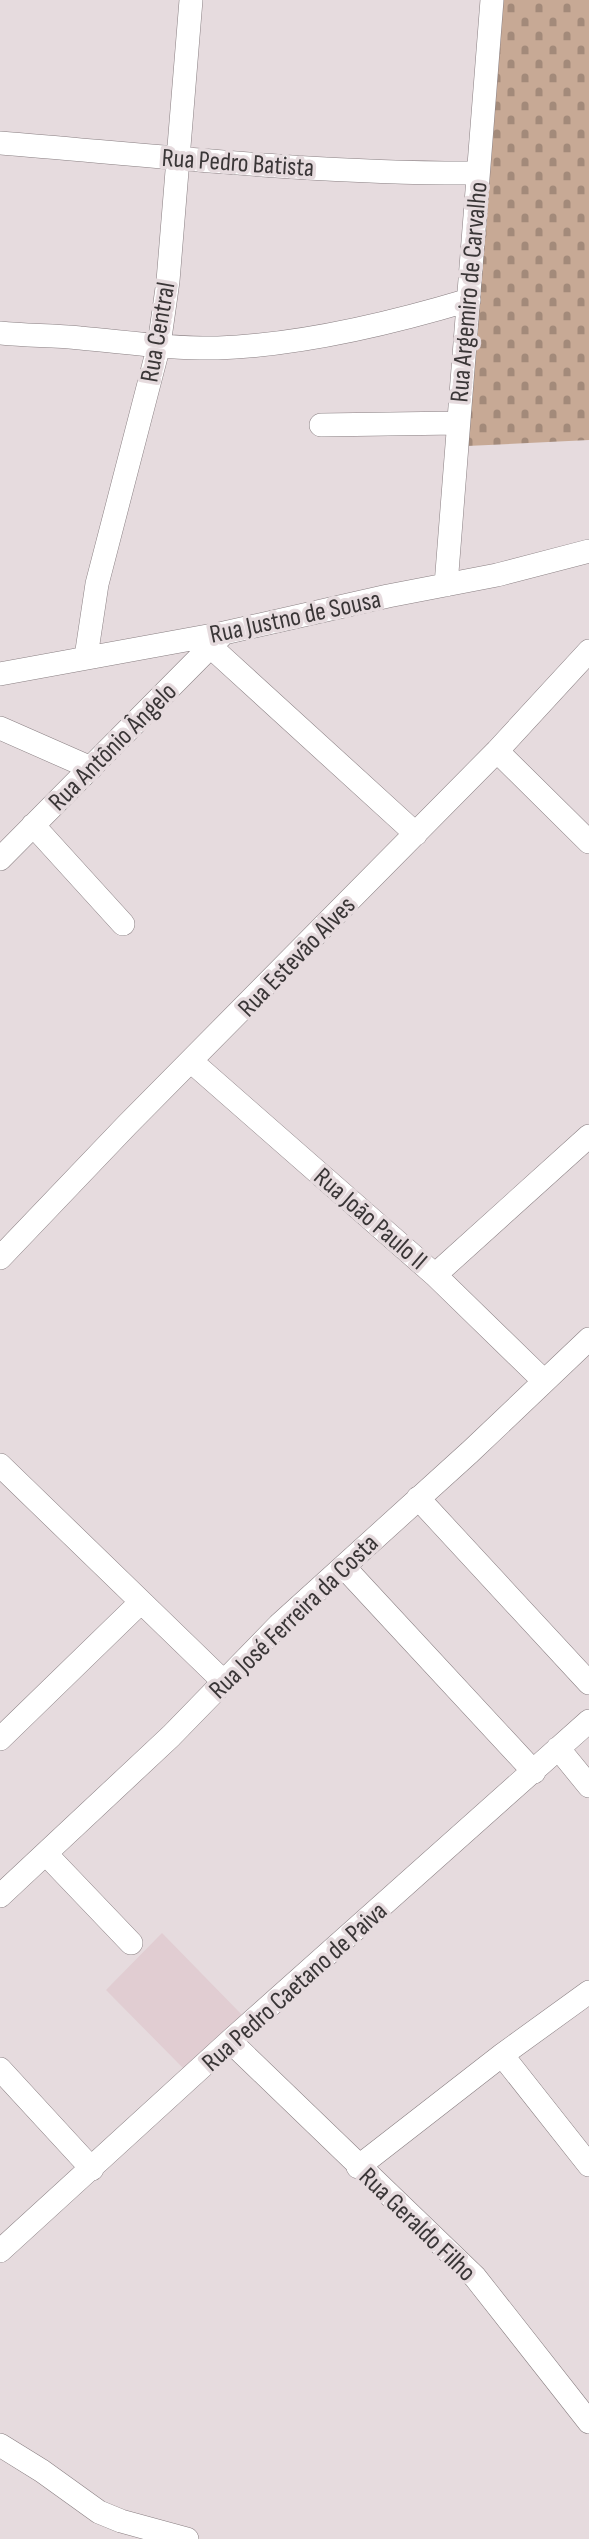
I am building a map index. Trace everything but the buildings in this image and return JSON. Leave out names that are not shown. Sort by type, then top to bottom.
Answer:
[{"type":"street","name":"Rua Central","points":[[86,657],[97,584],[159,345],[168,281],[191,0]]},
{"type":"street","name":"Rua Argemiro de Carvalho","points":[[446,585],[492,0]]},
{"type":"street","name":"Rua Pedro Batista","points":[[0,143],[362,171],[477,173]]},
{"type":"street","points":[[0,334],[215,348],[282,342],[423,313],[469,300]]},
{"type":"street","points":[[321,425],[457,423]]},
{"type":"street","name":"Rua Justno de Sousa","points":[[0,674],[86,657],[218,640],[589,551]]},
{"type":"street","points":[[218,640],[416,834]]},
{"type":"street","name":"Rua Antônio Ângelo","points":[[0,859],[218,640]]},
{"type":"street","name":"Rua Estevão Alves","points":[[0,1258],[497,751],[589,651]]},
{"type":"street","points":[[0,728],[91,768]]},
{"type":"street","points":[[497,751],[589,842]]},
{"type":"street","points":[[33,825],[123,924]]},
{"type":"street","name":"Rua João Paulo II","points":[[192,1062],[435,1275],[544,1381]]},
{"type":"street","points":[[435,1275],[589,1136]]},
{"type":"street","name":"Rua José Ferreira da Costa","points":[[0,1896],[171,1736],[279,1625],[589,1339]]},
{"type":"street","points":[[0,1465],[223,1681]]},
{"type":"street","points":[[418,1498],[589,1683]]},
{"type":"street","points":[[344,1567],[534,1772]]},
{"type":"street","points":[[0,1739],[141,1603]]},
{"type":"street","name":"Rua Pedro Caetano de Paiva","points":[[0,2251],[230,2040],[589,1721]]},
{"type":"street","points":[[558,1748],[589,1786]]},
{"type":"street","points":[[46,1854],[131,1943]]},
{"type":"street","points":[[358,2167],[589,1992]]},
{"type":"street","name":"Rua Geraldo Filho","points":[[230,2040],[358,2167],[423,2225],[475,2277],[589,2422]]},
{"type":"street","points":[[502,2056],[589,2165]]},
{"type":"street","points":[[0,2069],[92,2169]]},
{"type":"street","points":[[0,2445],[99,2512],[121,2521],[187,2539]]},
{"type":"shaded area","points":[[162,1933],[243,2016],[185,2070],[106,1990]]},
{"type":"green space","points":[[502,0],[589,0],[589,440],[467,446]]}]
